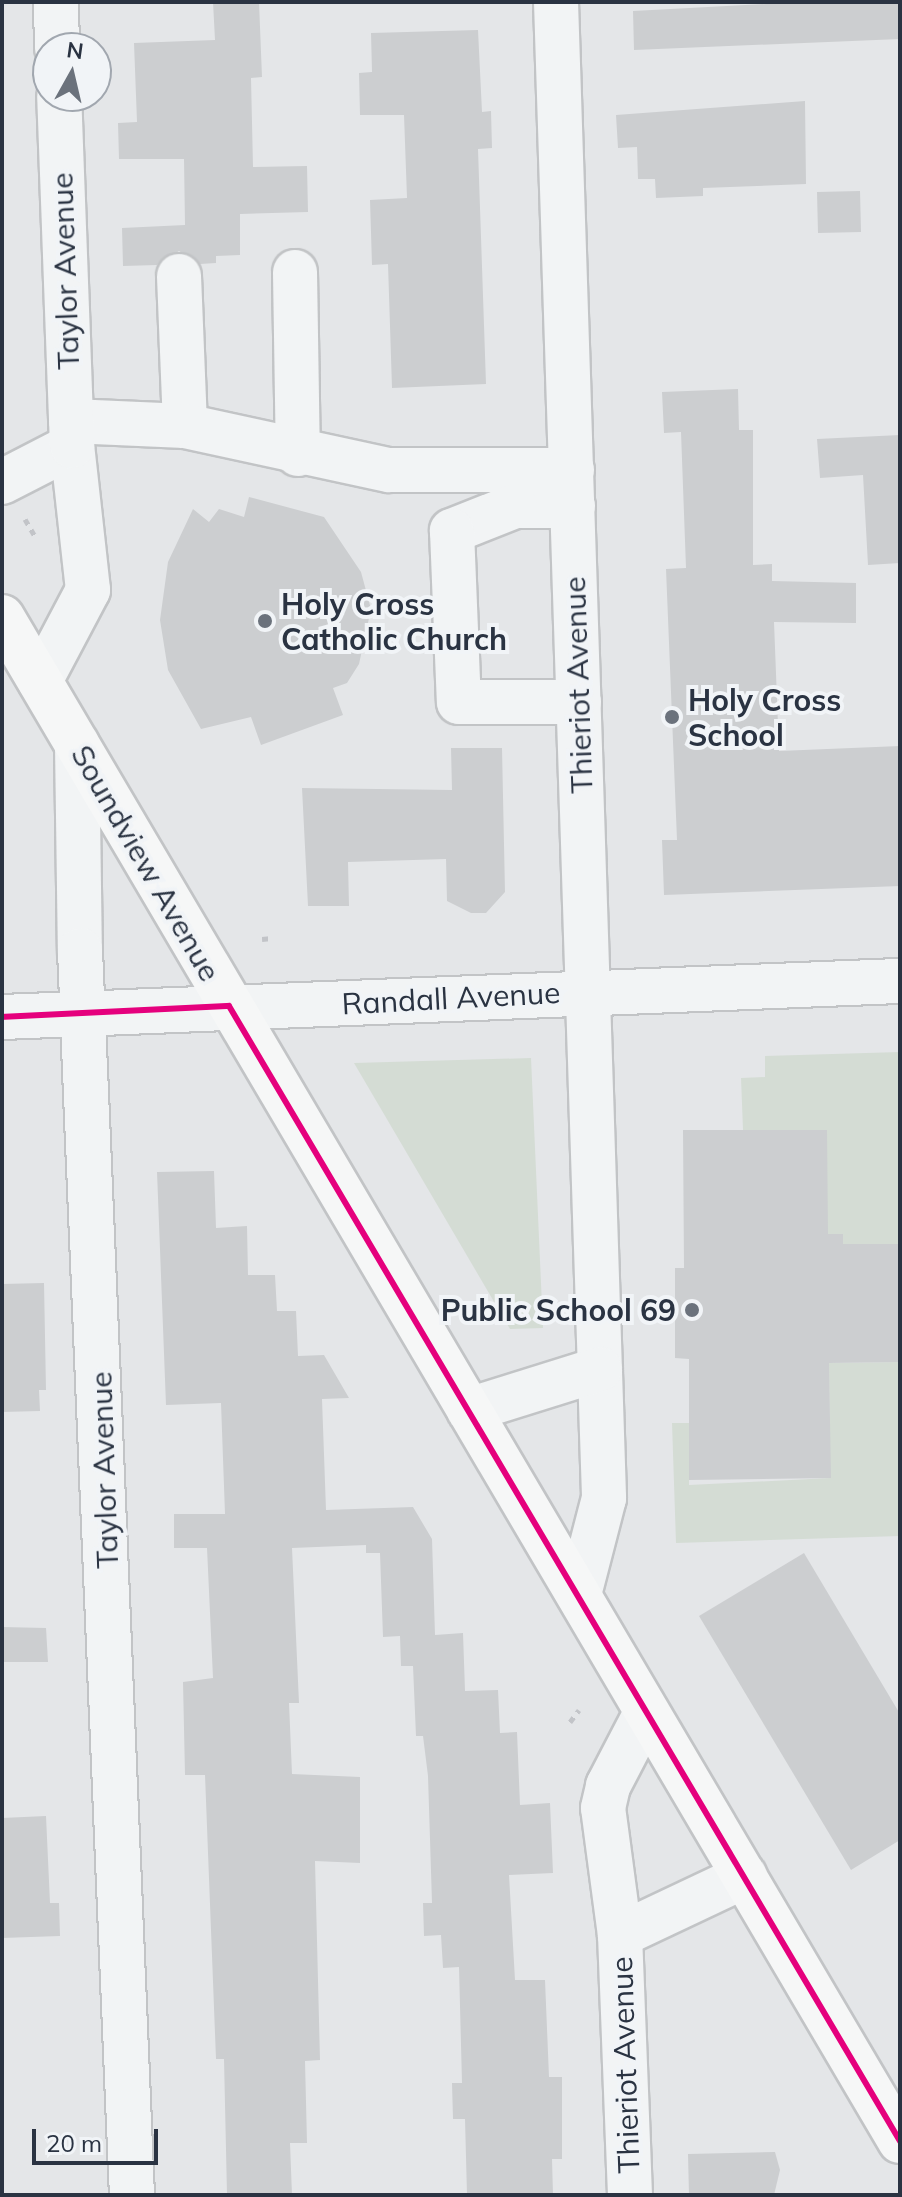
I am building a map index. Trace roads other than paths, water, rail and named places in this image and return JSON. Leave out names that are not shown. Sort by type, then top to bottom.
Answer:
[{"type":"main road","name":"Soundview Avenue","points":[[2,617],[900,2141]]},
{"type":"street","points":[[56,2],[57,32]]},
{"type":"street","name":"Thieriot Avenue","points":[[556,2],[604,1498],[579,1595]]},
{"type":"street","name":"Taylor Avenue","points":[[40,681],[88,590],[72,433],[60,112]]},
{"type":"street","points":[[295,272],[298,454]]},
{"type":"street","points":[[179,276],[185,426]]},
{"type":"street","points":[[2,482],[72,433],[185,426],[298,454],[389,470],[572,488]]},
{"type":"street","points":[[572,488],[452,531],[459,702],[579,702]]},
{"type":"street","name":"Taylor Avenue","points":[[77,744],[84,1015],[132,2195]]},
{"type":"street","name":"Randall Avenue","points":[[2,1017],[900,981]]},
{"type":"street","points":[[469,1410],[600,1369]]},
{"type":"street","name":"Thieriot Avenue","points":[[630,2195],[620,1935],[603,1808],[608,1786],[646,1713]]},
{"type":"street","name":"Thieriot Avenue","points":[[620,1935],[745,1876]]},
{"type":"place","name":"Holy Cross Catholic Church","points":[[265,621]]},
{"type":"place","name":"Holy Cross School","points":[[672,717]]},
{"type":"place","name":"Public School 69","points":[[692,1310]]}]
